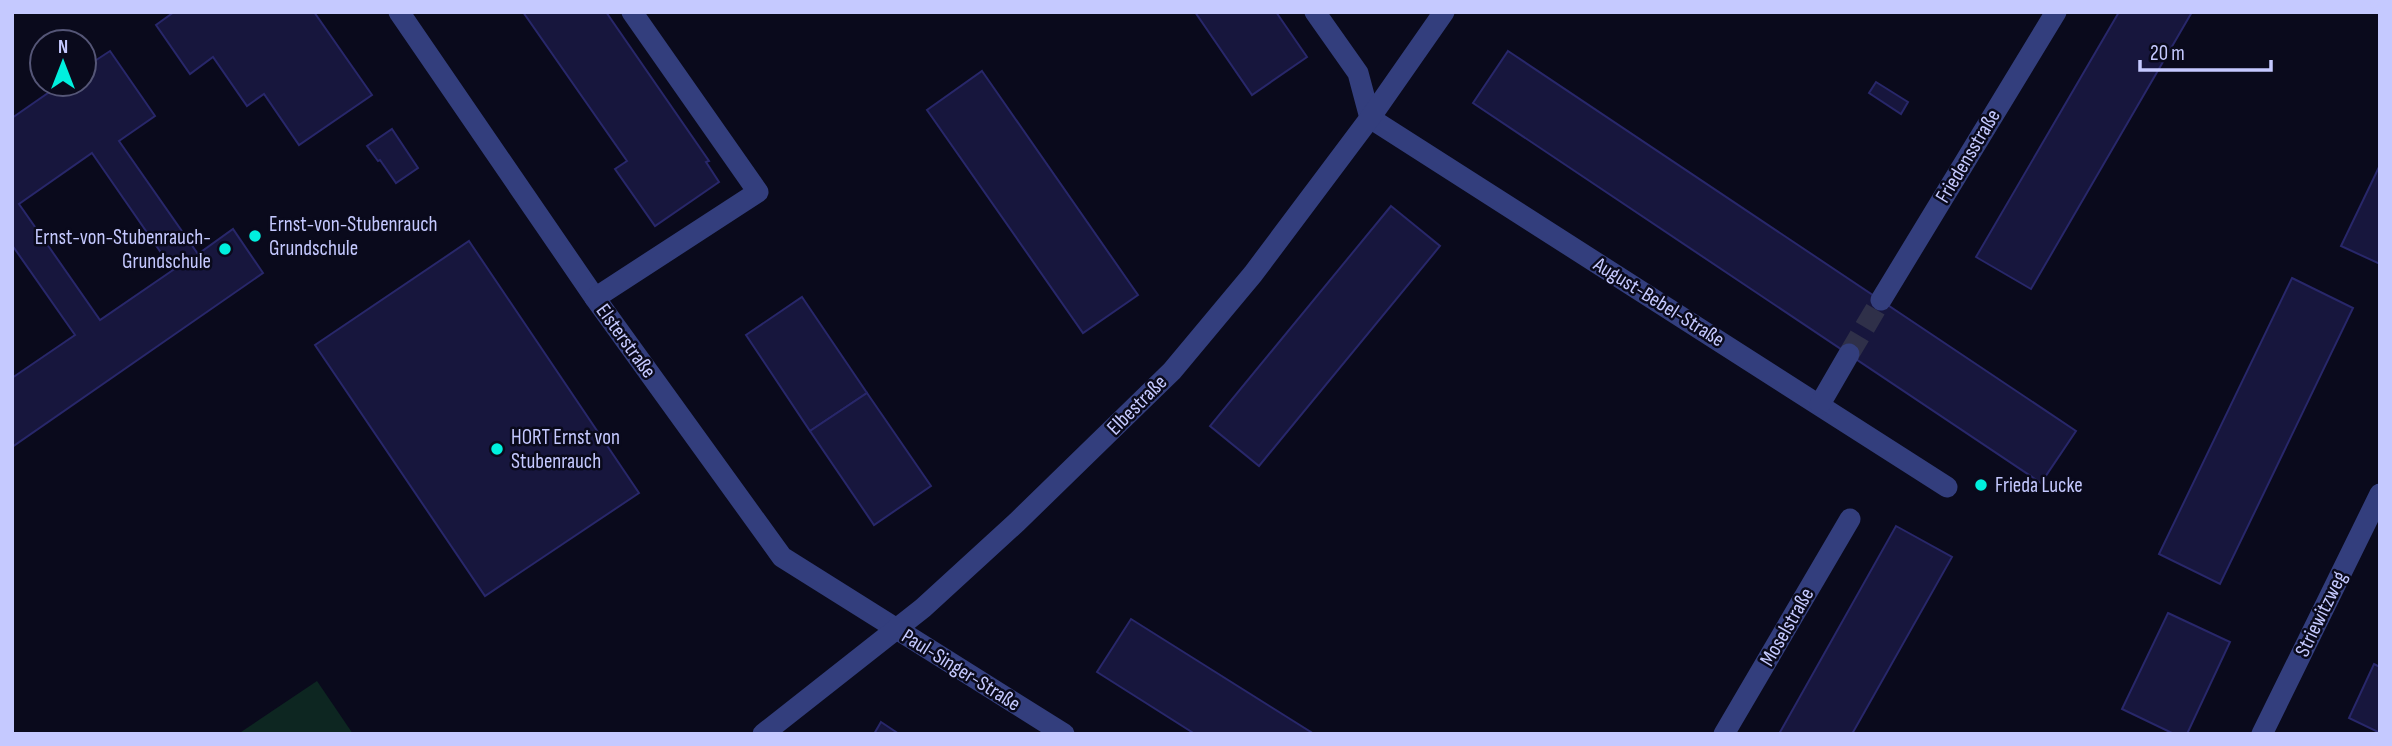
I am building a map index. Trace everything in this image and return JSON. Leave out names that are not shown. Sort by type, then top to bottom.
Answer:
[{"type":"street","name":"Elsterstraße","points":[[399,12],[596,298],[782,557],[895,629]]},
{"type":"street","points":[[596,298],[758,192],[632,12]]},
{"type":"street","points":[[1314,12],[1358,73],[1370,118]]},
{"type":"street","name":"Elbestraße","points":[[763,734],[923,608],[1017,522],[1172,371],[1253,274],[1370,118],[1444,12]]},
{"type":"street","name":"Friedensstraße","points":[[1881,300],[2056,12]]},
{"type":"street","name":"August-Bebel-Straße","points":[[1370,118],[1947,487]]},
{"type":"street","points":[[1820,404],[1849,354]]},
{"type":"street","name":"Striewitzweg","points":[[2262,734],[2380,494]]},
{"type":"street","name":"Moselstraße","points":[[1724,734],[1850,519]]},
{"type":"street","name":"Paul-Singer-Straße","points":[[895,629],[1064,734]]},
{"type":"green space","points":[[317,681],[353,734],[238,734]]},
{"type":"building","points":[[174,12],[314,12],[372,95],[299,145],[264,94],[247,106],[213,57],[190,74],[156,25]]},
{"type":"building","points":[[523,12],[606,12],[709,161],[706,162],[719,182],[655,226],[615,169],[627,161]]},
{"type":"building","points":[[1195,12],[1276,12],[1307,57],[1252,95]]},
{"type":"building","points":[[2119,12],[2192,12],[2031,289],[1976,257]]},
{"type":"building","name":"Ernst-von-Stubenrauch- Grundschule","points":[[110,51],[155,116],[119,141],[198,254],[233,229],[263,273],[12,447],[12,378],[75,335],[12,245],[12,118],[41,98],[98,98],[98,59]],"holes":[[[92,153],[173,270],[100,320],[19,204]]]},
{"type":"building","points":[[1508,51],[2076,431],[2041,483],[1473,103]]},
{"type":"building","points":[[982,71],[1138,295],[1083,333],[927,110]]},
{"type":"building","points":[[1876,82],[1908,102],[1901,114],[1869,93]]},
{"type":"building","points":[[392,129],[418,168],[396,183],[367,146]]},
{"type":"building","points":[[2380,165],[2380,264],[2341,246]]},
{"type":"building","points":[[1391,206],[1440,246],[1259,466],[1210,426]]},
{"type":"building","name":"HORT Ernst von Stubenrauch","points":[[469,241],[639,493],[485,596],[315,345]]},
{"type":"building","points":[[2292,278],[2353,308],[2220,584],[2159,554]]},
{"type":"building","points":[[802,297],[867,393],[810,431],[746,335]]},
{"type":"building","points":[[867,393],[931,486],[874,525],[810,431]]},
{"type":"building","points":[[1896,526],[1952,557],[1852,734],[1779,734]]},
{"type":"building","points":[[2168,613],[2230,642],[2187,734],[2174,734],[2122,709]]},
{"type":"building","points":[[1131,619],[1314,734],[1195,734],[1097,672]]},
{"type":"building","points":[[2374,664],[2380,667],[2380,733],[2349,718]]},
{"type":"building","points":[[881,722],[899,734],[874,734]]},
{"type":"tunnel","points":[[1849,354],[1881,300]]},
{"type":"place","name":"Ernst-von-Stubenrauch Grundschule","points":[[255,236]]},
{"type":"place","name":"Ernst-von-Stubenrauch- Grundschule","points":[[225,249]]},
{"type":"place","name":"HORT Ernst von Stubenrauch","points":[[497,449]]},
{"type":"place","name":"Frieda Lucke","points":[[1981,485]]}]
